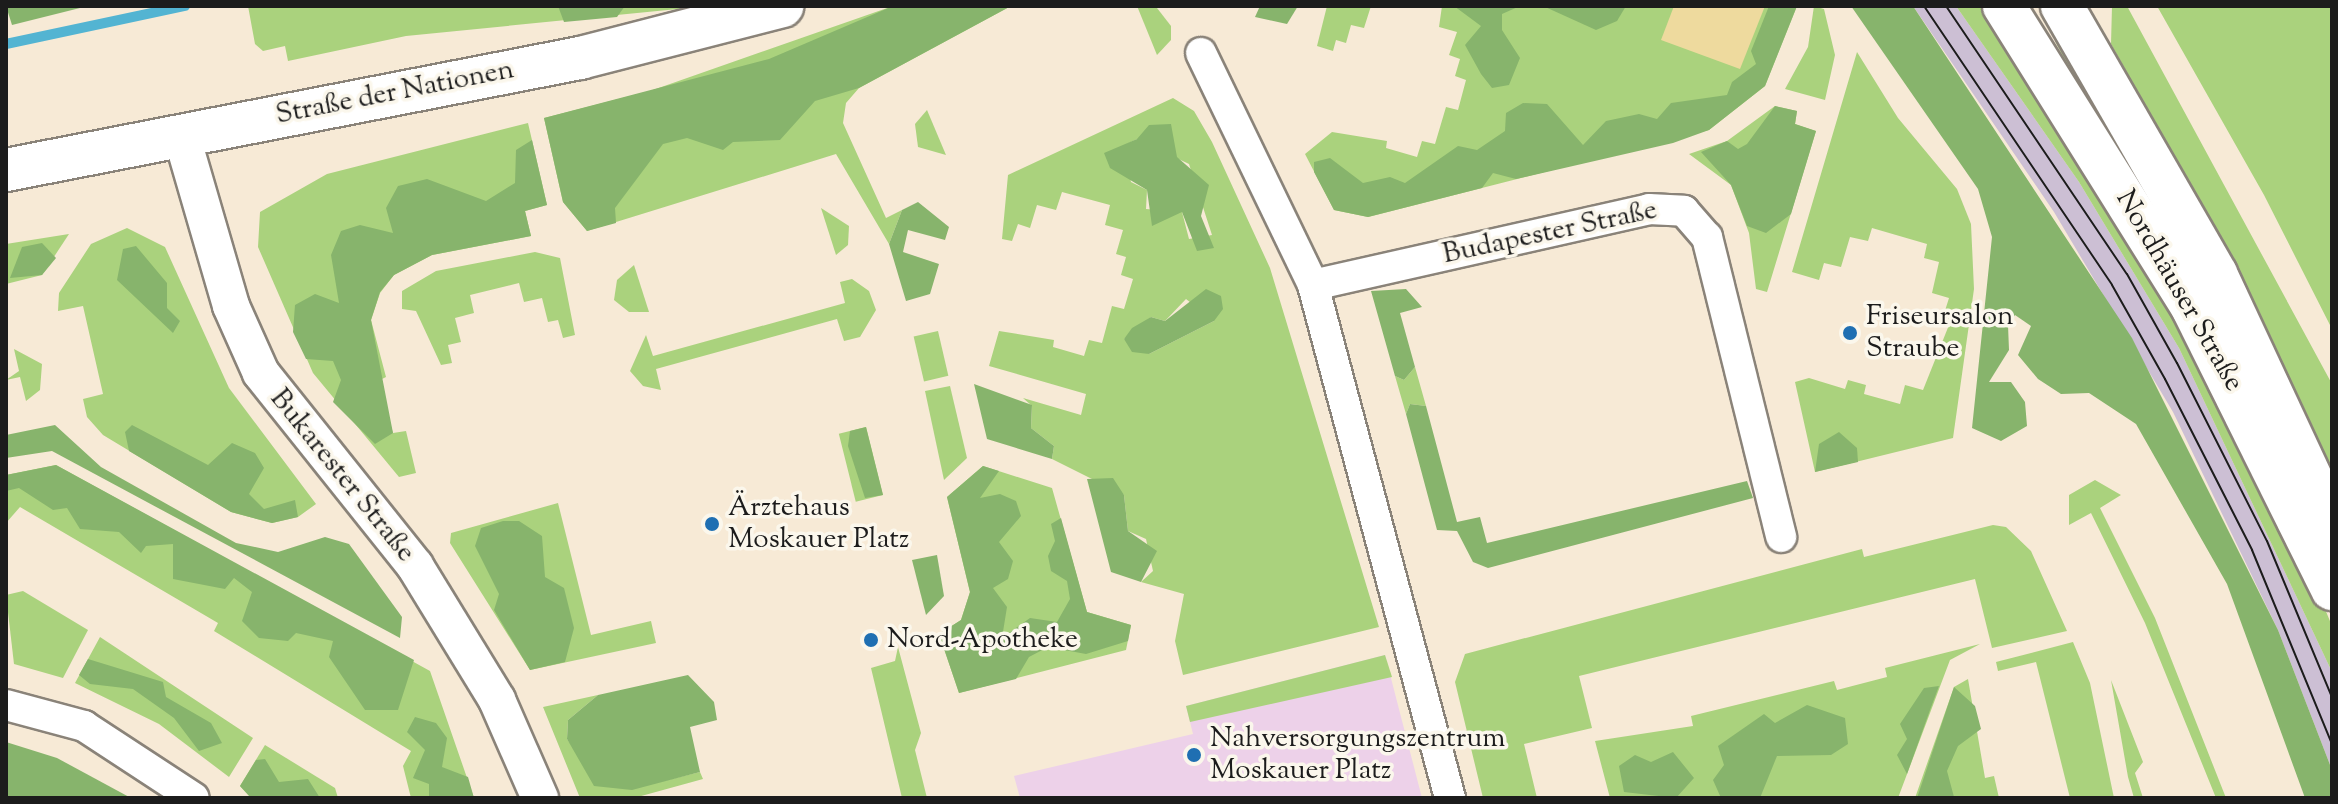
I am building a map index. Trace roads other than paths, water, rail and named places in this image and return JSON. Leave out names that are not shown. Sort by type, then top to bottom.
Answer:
[{"type":"main road","name":"Straße der Nationen","points":[[6,170],[580,58],[782,6]]},
{"type":"main road","points":[[2013,20],[2064,6]]},
{"type":"main road","name":"Nordhäuser Straße","points":[[2064,6],[2216,274],[2332,523]]},
{"type":"main road","name":"Nordhäuser Straße","points":[[2013,20],[2192,307],[2332,589]]},
{"type":"street","points":[[1201,53],[1313,285],[1450,798]]},
{"type":"street","name":"Bukarester Straße","points":[[182,137],[231,306],[261,373],[415,566],[497,700],[540,798]]},
{"type":"street","name":"Budapester Straße","points":[[1313,285],[1649,209],[1684,211],[1707,237],[1781,537]]},
{"type":"street","points":[[6,705],[84,726],[194,798]]},
{"type":"waterway","points":[[6,44],[185,6]]},
{"type":"tram line","points":[[1924,6],[2112,285],[2165,379],[2252,550],[2332,744]]},
{"type":"tram line","points":[[1946,6],[2127,274],[2177,363],[2267,541],[2332,697]]},
{"type":"place","name":"Friseursalon Straube","points":[[1850,333]]},
{"type":"place","name":"Ärztehaus Moskauer Platz","points":[[712,524]]},
{"type":"place","name":"Nord-Apotheke","points":[[871,640]]},
{"type":"place","name":"Nahversorgungszentrum Moskauer Platz","points":[[1194,755]]}]
